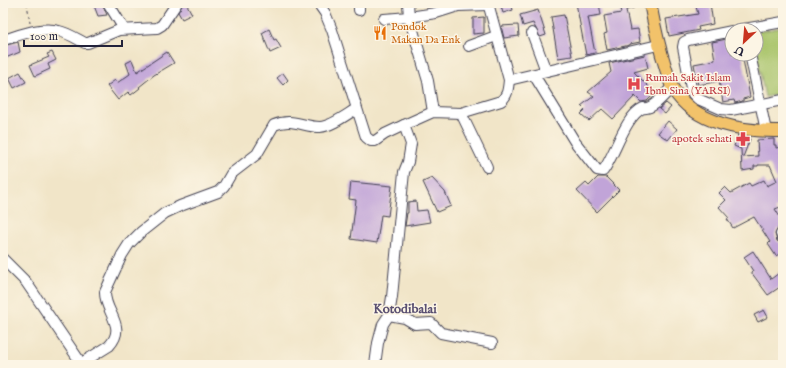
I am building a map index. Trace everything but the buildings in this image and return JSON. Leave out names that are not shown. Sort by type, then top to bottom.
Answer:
[{"type":"main road","points":[[650,3],[658,45],[672,87],[681,101],[690,109],[722,123],[744,129],[783,131]]},
{"type":"street","points":[[108,3],[124,29]]},
{"type":"street","points":[[3,40],[32,32],[50,30],[61,31],[85,43],[124,29],[157,28],[162,25],[177,3]]},
{"type":"street","points":[[318,3],[325,13],[332,30],[356,109],[366,137],[371,141],[375,141],[385,134],[433,112],[462,113],[501,101],[505,97],[508,91],[509,80],[488,4],[458,6],[436,13],[384,19]]},
{"type":"street","points":[[408,3],[409,17],[428,81],[433,112]]},
{"type":"street","points":[[764,26],[783,22]]},
{"type":"street","points":[[532,33],[546,71]]},
{"type":"street","points":[[724,33],[684,42],[683,47],[693,94],[721,109],[731,110],[783,100]]},
{"type":"street","points":[[469,46],[496,36]]},
{"type":"street","points":[[509,80],[658,45]]},
{"type":"street","points":[[752,62],[766,131]]},
{"type":"street","points":[[534,75],[575,142],[599,171],[603,171],[609,162],[622,134],[638,110],[652,107],[672,87]]},
{"type":"street","points":[[3,259],[26,282],[77,356],[80,364],[113,342],[117,328],[112,312],[105,298],[105,292],[122,255],[129,244],[141,232],[170,211],[218,192],[224,186],[231,174],[257,154],[274,125],[280,122],[288,121],[320,127],[328,125],[356,109]]},
{"type":"street","points":[[462,113],[487,167]]},
{"type":"street","points":[[375,365],[378,343],[383,324],[389,315],[393,290],[404,172],[408,162],[411,144],[404,125]]},
{"type":"street","points":[[389,315],[405,318],[415,324],[431,323],[441,333],[492,343]]},
{"type":"path","points":[[27,3],[32,32]]},
{"type":"green space","points":[[783,27],[783,94],[765,97],[758,62],[764,62],[764,31]]},
{"type":"place","name":"Pondok Makan Da Enk","points":[[380,33]]},
{"type":"place","name":"Rumah Sakit Islam Ibnu Sina (YARSI)","points":[[634,84]]},
{"type":"place","name":"apotek sehati","points":[[743,139]]},
{"type":"district","name":"Kotodibalai","points":[[405,309]]}]
